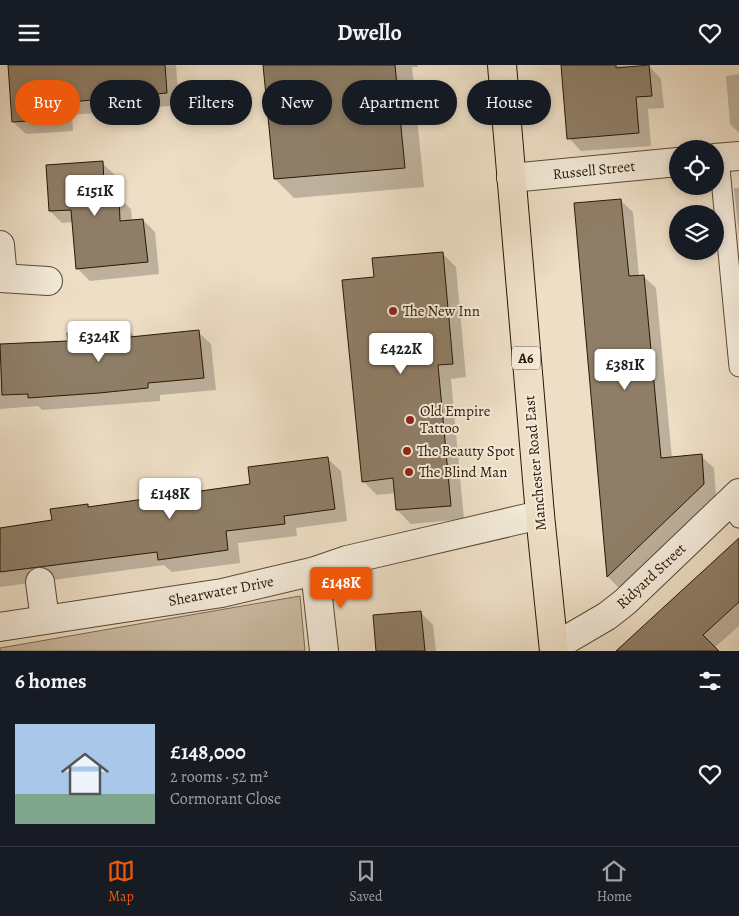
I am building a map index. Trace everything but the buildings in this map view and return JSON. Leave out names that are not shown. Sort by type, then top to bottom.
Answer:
[{"type":"main road","name":"Manchester Road East","points":[[502,65],[540,515],[554,649]]},
{"type":"street","name":"Russell Street","points":[[511,178],[669,163]]},
{"type":"street","points":[[0,245],[1,278],[48,281]]},
{"type":"street","name":"Ridyard Street","points":[[554,649],[607,616],[625,602],[736,504]]},
{"type":"street","name":"Shearwater Drive","points":[[0,627],[222,593],[315,571],[347,560],[540,515]]},
{"type":"street","points":[[315,571],[324,651]]},
{"type":"street","points":[[40,582],[45,620]]},
{"type":"lane","points":[[724,157],[739,367]]},
{"type":"shaded area","points":[[300,596],[305,651],[0,651],[0,648]]},
{"type":"place","name":"The New Inn","points":[[393,311]]},
{"type":"place","name":"Old Empire Tattoo","points":[[410,420]]},
{"type":"place","name":"The Beauty Spot","points":[[407,451]]},
{"type":"place","name":"The Blind Man","points":[[409,472]]}]
